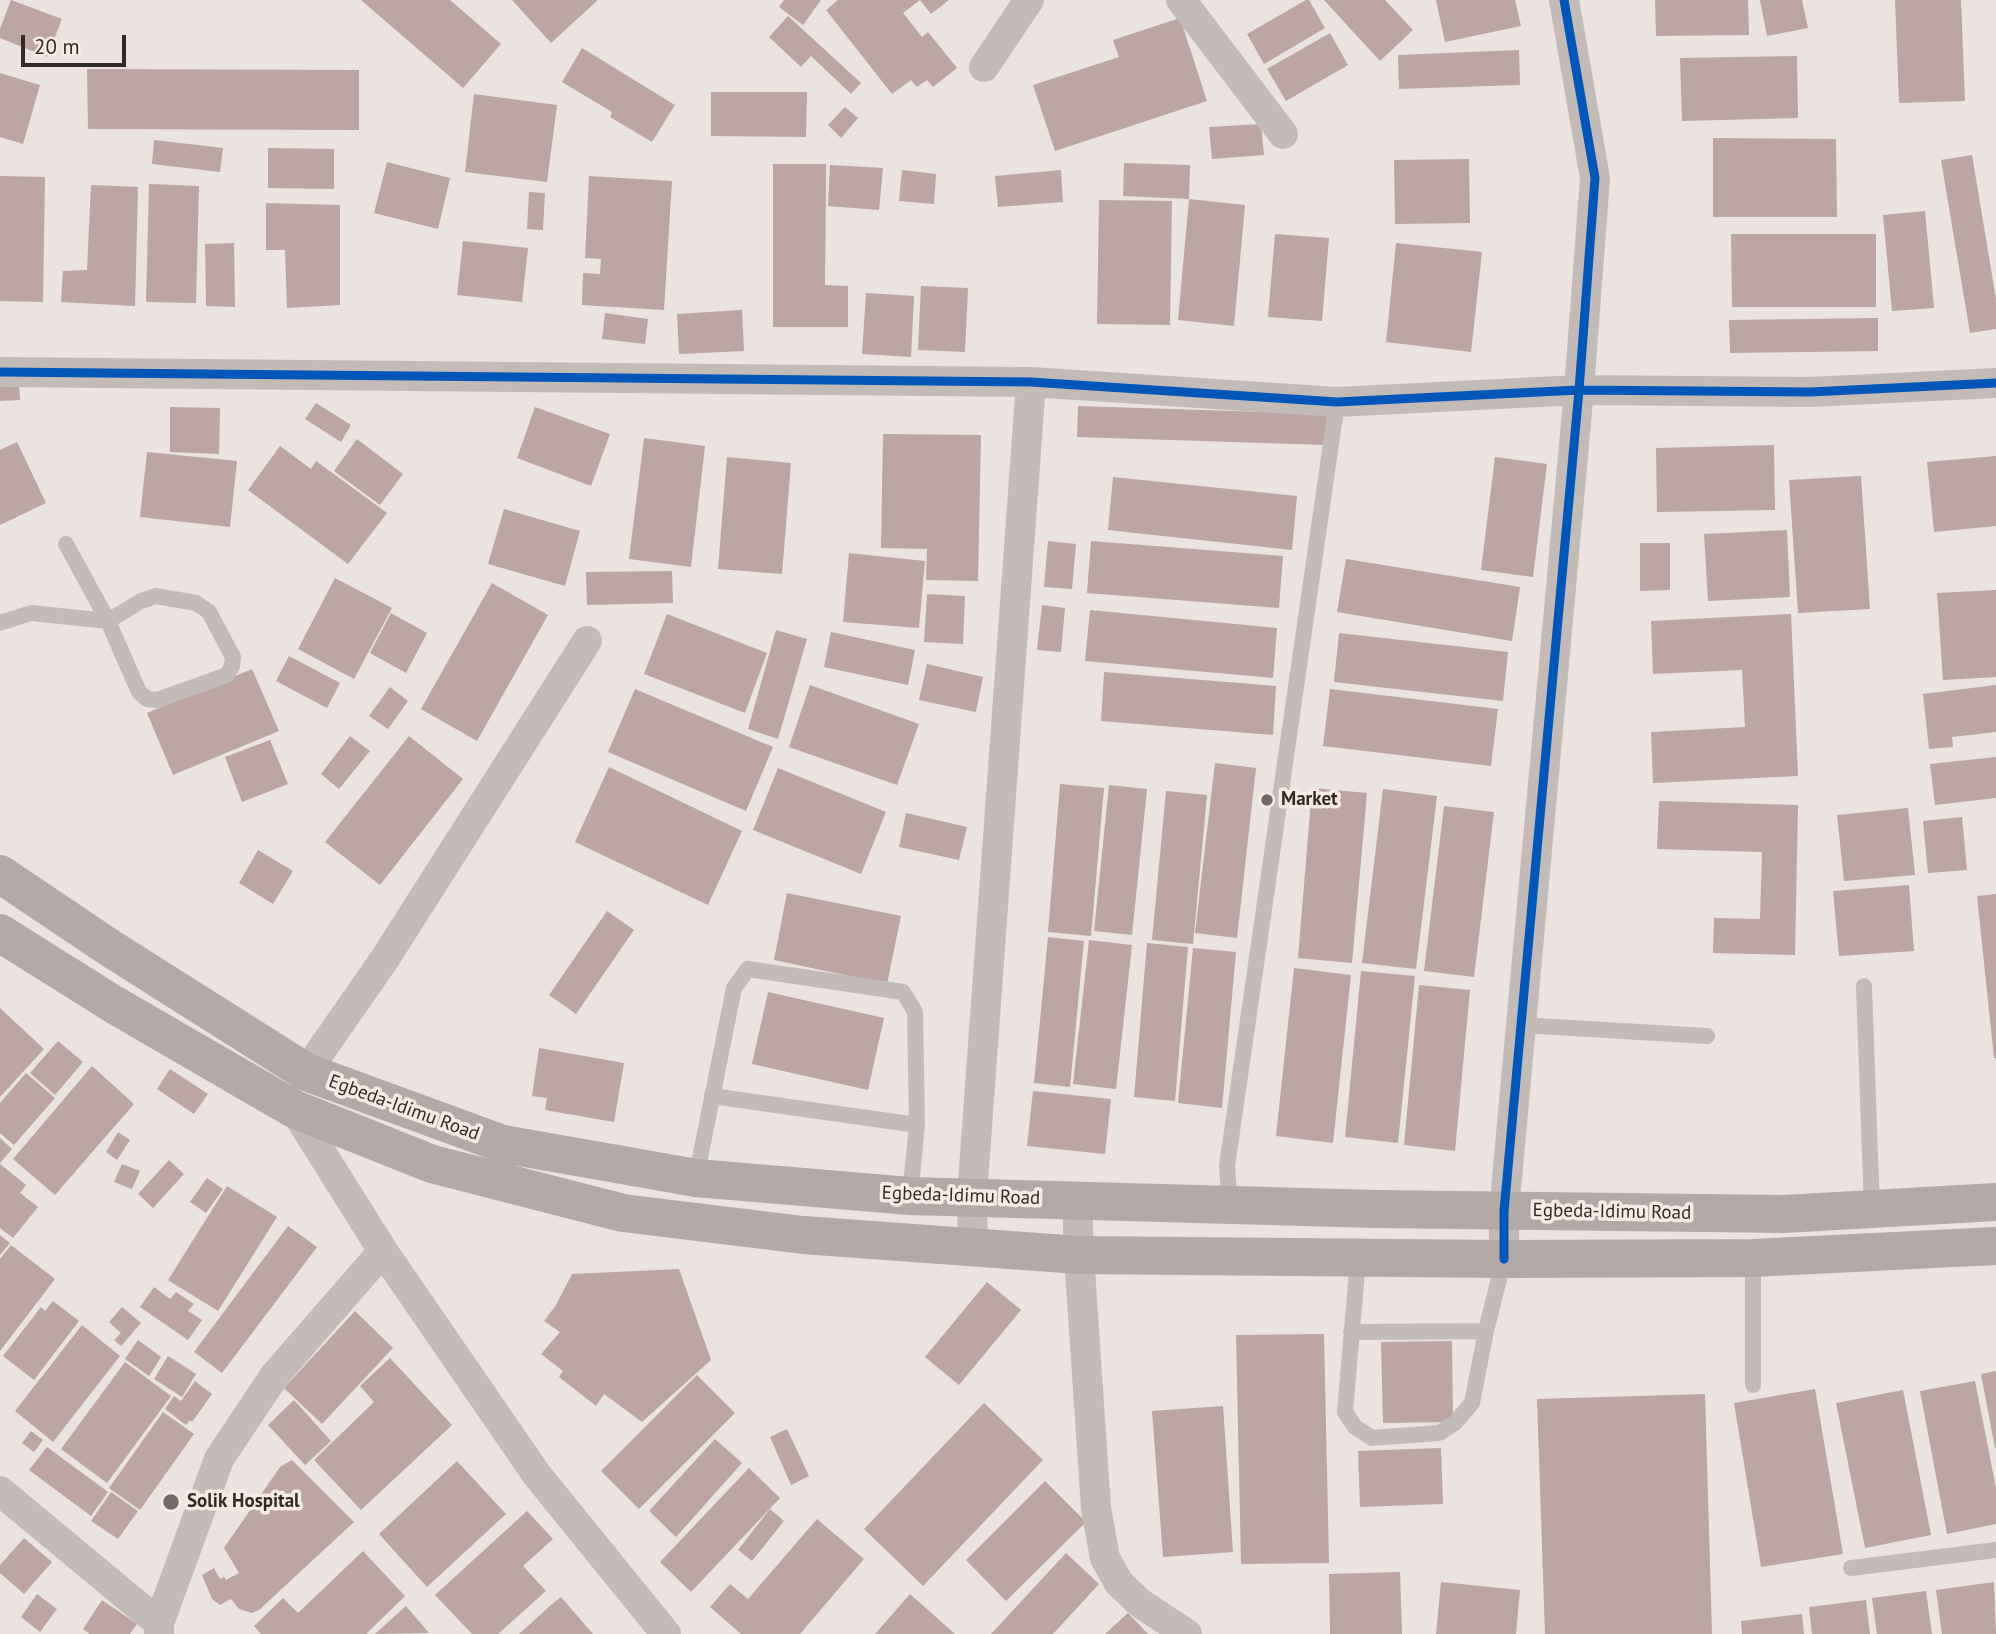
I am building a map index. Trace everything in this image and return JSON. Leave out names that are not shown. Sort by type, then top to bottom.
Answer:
[{"type":"main road","name":"Egbeda-Idimu Road","points":[[0,874],[110,948],[306,1072],[503,1144],[696,1178],[910,1196],[1230,1206],[1784,1214],[1996,1202]]},
{"type":"main road","name":"Egbeda-Idimu Road","points":[[0,933],[113,1004],[295,1109],[432,1164],[623,1213],[803,1235],[1079,1255],[1358,1259],[1752,1258],[1996,1246]]},
{"type":"street","points":[[984,67],[1029,0]]},
{"type":"street","points":[[1181,0],[1283,134]]},
{"type":"street","points":[[1504,1259],[1504,1211],[1579,390],[1595,178],[1564,0]]},
{"type":"street","points":[[0,372],[1031,383],[1338,402],[1579,390],[1810,392],[1996,383]]},
{"type":"street","points":[[973,1247],[972,1196],[1031,383]]},
{"type":"street","points":[[306,1072],[384,960],[587,641]]},
{"type":"street","points":[[295,1109],[383,1251],[537,1475],[666,1634]]},
{"type":"street","points":[[1077,1200],[1096,1508],[1105,1558],[1119,1583],[1140,1603],[1187,1634]]},
{"type":"street","points":[[0,1491],[159,1629],[219,1459],[275,1375],[383,1251]]},
{"type":"lane","points":[[1230,1206],[1227,1166],[1338,402]]},
{"type":"lane","points":[[0,622],[31,613],[108,621],[141,601],[156,596],[196,603],[209,612],[233,657],[227,675],[157,699],[147,699],[139,692],[108,621],[66,544]]},
{"type":"lane","points":[[696,1178],[734,988],[748,970],[761,971],[903,992],[915,1012],[918,1125],[910,1196]]},
{"type":"lane","points":[[1864,986],[1872,1210]]},
{"type":"lane","points":[[1521,1025],[1707,1036]]},
{"type":"lane","points":[[712,1096],[918,1125]]},
{"type":"lane","points":[[1752,1258],[1753,1385]]},
{"type":"lane","points":[[1358,1259],[1345,1412],[1355,1427],[1372,1438],[1439,1433],[1455,1423],[1472,1404],[1504,1259]]},
{"type":"lane","points":[[1351,1332],[1486,1331]]},
{"type":"lane","points":[[1851,1568],[1996,1550]]},
{"type":"building","points":[[11,0],[62,19],[47,57],[0,38],[0,29]]},
{"type":"building","points":[[361,0],[450,0],[501,44],[463,88]]},
{"type":"building","points":[[512,0],[598,0],[551,43]]},
{"type":"building","points":[[784,0],[821,0],[803,25],[779,7]]},
{"type":"building","points":[[838,0],[920,0],[903,13],[922,37],[928,32],[957,68],[933,87],[927,80],[917,87],[911,80],[892,94],[826,10]]},
{"type":"building","points":[[920,0],[949,0],[931,14]]},
{"type":"building","points":[[1309,0],[1325,28],[1264,64],[1247,34]]},
{"type":"building","points":[[1324,0],[1385,0],[1413,30],[1380,61]]},
{"type":"building","points":[[1436,0],[1515,0],[1521,26],[1445,42]]},
{"type":"building","points":[[1655,0],[1748,0],[1749,35],[1656,36]]},
{"type":"building","points":[[1760,0],[1802,0],[1808,28],[1767,36]]},
{"type":"building","points":[[1895,0],[1961,0],[1965,101],[1899,103]]},
{"type":"building","points":[[788,16],[861,83],[851,94],[811,56],[801,67],[769,37]]},
{"type":"building","points":[[1180,18],[1207,101],[1055,151],[1033,85],[1119,57],[1113,40]]},
{"type":"building","points":[[1330,33],[1348,65],[1286,101],[1267,69]]},
{"type":"building","points":[[582,48],[675,105],[652,142],[610,117],[612,112],[562,82]]},
{"type":"building","points":[[1519,50],[1520,85],[1399,89],[1398,55]]},
{"type":"building","points":[[1797,56],[1798,118],[1682,121],[1680,58]]},
{"type":"building","points":[[87,69],[359,70],[359,130],[88,129]]},
{"type":"building","points":[[0,73],[40,85],[23,144],[0,137]]},
{"type":"building","points":[[711,92],[807,92],[806,137],[711,136]]},
{"type":"building","points":[[474,94],[557,105],[547,182],[465,172]]},
{"type":"building","points":[[845,107],[858,118],[841,138],[828,125]]},
{"type":"building","points":[[1261,124],[1264,155],[1212,159],[1209,127]]},
{"type":"building","points":[[1713,138],[1836,139],[1837,217],[1713,217]]},
{"type":"building","points":[[154,140],[223,148],[220,172],[152,164]]},
{"type":"building","points":[[268,148],[334,149],[334,189],[268,188]]},
{"type":"building","points":[[1972,155],[1996,299],[1996,329],[1970,333],[1941,160]]},
{"type":"building","points":[[1469,159],[1470,223],[1395,224],[1394,160]]},
{"type":"building","points":[[387,162],[450,178],[438,229],[374,213]]},
{"type":"building","points":[[1124,163],[1190,165],[1189,199],[1123,196]]},
{"type":"building","points":[[773,164],[826,164],[825,285],[848,286],[848,327],[773,327]]},
{"type":"building","points":[[830,165],[883,168],[879,210],[828,206]]},
{"type":"building","points":[[902,170],[936,174],[934,204],[899,201]]},
{"type":"building","points":[[1061,170],[1063,202],[998,207],[995,176]]},
{"type":"building","points":[[0,176],[45,177],[43,302],[0,301]]},
{"type":"building","points":[[589,176],[672,181],[664,310],[582,305],[583,273],[600,274],[601,259],[585,258]]},
{"type":"building","points":[[149,184],[199,186],[196,303],[146,302]]},
{"type":"building","points":[[91,185],[138,187],[135,306],[61,302],[63,271],[87,270]]},
{"type":"building","points":[[529,192],[545,193],[543,230],[527,229]]},
{"type":"building","points":[[1189,199],[1245,205],[1234,326],[1178,320]]},
{"type":"building","points":[[1099,200],[1172,201],[1170,325],[1097,324]]},
{"type":"building","points":[[266,203],[340,205],[340,305],[287,308],[285,250],[266,250]]},
{"type":"building","points":[[1925,211],[1934,308],[1892,311],[1883,215]]},
{"type":"building","points":[[1275,234],[1329,238],[1322,321],[1268,317]]},
{"type":"building","points":[[1731,234],[1876,234],[1876,307],[1732,307]]},
{"type":"building","points":[[463,241],[528,248],[522,302],[457,295]]},
{"type":"building","points":[[234,243],[235,307],[206,306],[205,244]]},
{"type":"building","points":[[1396,243],[1482,252],[1471,352],[1386,342]]},
{"type":"building","points":[[921,286],[968,288],[965,352],[918,350]]},
{"type":"building","points":[[866,293],[914,296],[911,357],[862,354]]},
{"type":"building","points":[[742,310],[744,351],[679,354],[677,314]]},
{"type":"building","points":[[605,313],[648,319],[645,344],[602,339]]},
{"type":"building","points":[[1878,318],[1878,351],[1730,353],[1729,320]]},
{"type":"building","points":[[19,384],[20,400],[0,401],[0,385]]},
{"type":"building","points":[[316,403],[351,425],[341,442],[305,419]]},
{"type":"building","points":[[1078,406],[1327,414],[1326,445],[1077,437]]},
{"type":"building","points":[[170,407],[220,408],[219,454],[170,452]]},
{"type":"building","points":[[535,407],[610,434],[591,486],[517,458]]},
{"type":"building","points":[[883,434],[981,435],[978,581],[926,580],[927,549],[881,548]]},
{"type":"building","points":[[644,438],[705,446],[691,567],[629,559]]},
{"type":"building","points":[[357,439],[403,474],[380,505],[334,471]]},
{"type":"building","points":[[17,442],[46,503],[0,525],[0,450]]},
{"type":"building","points":[[1774,445],[1775,510],[1657,512],[1656,448]]},
{"type":"building","points":[[280,446],[311,469],[316,461],[387,513],[348,564],[248,490]]},
{"type":"building","points":[[147,452],[237,461],[230,527],[140,517]]},
{"type":"building","points":[[1996,456],[1996,526],[1934,532],[1927,462]]},
{"type":"building","points":[[727,457],[791,463],[782,574],[718,569]]},
{"type":"building","points":[[1495,457],[1547,464],[1533,577],[1481,570]]},
{"type":"building","points":[[1861,476],[1870,609],[1798,613],[1789,480]]},
{"type":"building","points":[[1113,477],[1297,496],[1292,550],[1108,530]]},
{"type":"building","points":[[504,509],[580,531],[565,586],[488,564]]},
{"type":"building","points":[[1787,530],[1790,597],[1708,601],[1704,534]]},
{"type":"building","points":[[1048,541],[1076,544],[1072,589],[1044,587]]},
{"type":"building","points":[[1091,541],[1283,556],[1279,608],[1087,593]]},
{"type":"building","points":[[1640,543],[1670,543],[1670,590],[1640,591]]},
{"type":"building","points":[[849,553],[925,561],[919,628],[843,622]]},
{"type":"building","points":[[1346,559],[1520,587],[1512,641],[1337,612]]},
{"type":"building","points":[[672,571],[673,603],[587,605],[586,572]]},
{"type":"building","points":[[335,578],[392,608],[354,679],[298,649]]},
{"type":"building","points":[[492,583],[548,615],[477,741],[421,709]]},
{"type":"building","points":[[1996,590],[1996,677],[1943,680],[1937,593]]},
{"type":"building","points":[[927,594],[965,596],[963,644],[924,642]]},
{"type":"building","points":[[1042,605],[1065,608],[1061,652],[1037,650]]},
{"type":"building","points":[[1090,610],[1277,628],[1273,678],[1085,661]]},
{"type":"building","points":[[391,613],[427,633],[406,673],[370,653]]},
{"type":"building","points":[[667,614],[767,653],[745,713],[644,674]]},
{"type":"building","points":[[1791,614],[1798,776],[1653,783],[1651,732],[1745,727],[1742,670],[1653,674],[1651,621]]},
{"type":"building","points":[[776,630],[807,639],[778,739],[748,729]]},
{"type":"building","points":[[831,632],[915,650],[908,685],[824,667]]},
{"type":"building","points":[[1339,633],[1508,652],[1503,701],[1334,682]]},
{"type":"building","points":[[289,656],[340,683],[327,708],[276,681]]},
{"type":"building","points":[[927,664],[983,677],[976,712],[919,700]]},
{"type":"building","points":[[252,669],[279,731],[173,775],[147,713]]},
{"type":"building","points":[[1104,672],[1276,686],[1273,735],[1101,721]]},
{"type":"building","points":[[810,685],[919,724],[897,785],[789,747]]},
{"type":"building","points":[[1996,685],[1996,732],[1952,737],[1953,747],[1929,749],[1923,694]]},
{"type":"building","points":[[390,687],[408,701],[388,729],[369,716]]},
{"type":"building","points":[[635,689],[773,747],[746,811],[608,752]]},
{"type":"building","points":[[1330,689],[1498,709],[1491,766],[1323,746]]},
{"type":"building","points":[[350,736],[370,751],[339,789],[321,774]]},
{"type":"building","points":[[409,736],[463,779],[380,885],[325,842]]},
{"type":"building","points":[[270,740],[288,784],[242,802],[225,757]]},
{"type":"building","points":[[1996,757],[1996,798],[1935,805],[1930,764]]},
{"type":"building","points":[[1215,763],[1256,768],[1237,938],[1195,933]]},
{"type":"building","points":[[609,767],[742,831],[708,905],[575,842]]},
{"type":"building","points":[[778,768],[886,812],[861,874],[753,830]]},
{"type":"building","points":[[1060,784],[1104,788],[1091,936],[1048,932]]},
{"type":"building","points":[[1109,785],[1147,789],[1132,935],[1094,931]]},
{"type":"building","points":[[1312,788],[1367,793],[1352,963],[1298,958]]},
{"type":"building","points":[[1383,789],[1437,796],[1416,969],[1362,963]]},
{"type":"building","points":[[1166,791],[1207,795],[1193,944],[1152,940]]},
{"type":"building","points":[[1659,801],[1798,805],[1795,955],[1713,953],[1714,918],[1760,919],[1762,852],[1657,849]]},
{"type":"building","points":[[1444,806],[1494,812],[1474,977],[1424,971]]},
{"type":"building","points":[[1908,808],[1915,875],[1844,881],[1837,815]]},
{"type":"building","points":[[906,813],[967,827],[959,860],[899,847]]},
{"type":"building","points":[[1962,817],[1967,870],[1928,873],[1923,821]]},
{"type":"building","points":[[258,850],[293,871],[273,904],[239,883]]},
{"type":"building","points":[[1909,885],[1914,951],[1839,956],[1833,891]]},
{"type":"building","points":[[787,893],[901,916],[887,984],[774,960]]},
{"type":"building","points":[[1996,894],[1996,1058],[1994,1058],[1977,896]]},
{"type":"building","points":[[607,911],[634,930],[576,1014],[549,995]]},
{"type":"building","points":[[1048,937],[1084,941],[1070,1087],[1034,1083]]},
{"type":"building","points":[[1089,940],[1132,945],[1116,1089],[1073,1084]]},
{"type":"building","points":[[1147,943],[1188,947],[1175,1101],[1134,1097]]},
{"type":"building","points":[[1193,948],[1236,952],[1222,1108],[1178,1103]]},
{"type":"building","points":[[1294,968],[1351,975],[1333,1143],[1276,1136]]},
{"type":"building","points":[[1361,971],[1415,976],[1398,1143],[1345,1137]]},
{"type":"building","points":[[1419,985],[1470,990],[1455,1151],[1404,1145]]},
{"type":"building","points":[[768,992],[884,1018],[868,1090],[752,1064]]},
{"type":"building","points":[[0,1008],[44,1049],[0,1097]]},
{"type":"building","points":[[58,1041],[83,1062],[55,1095],[30,1073]]},
{"type":"building","points":[[539,1048],[624,1063],[614,1122],[545,1110],[547,1098],[532,1096]]},
{"type":"building","points":[[92,1066],[134,1104],[55,1195],[13,1159]]},
{"type":"building","points":[[170,1069],[208,1094],[194,1114],[157,1089]]},
{"type":"building","points":[[26,1073],[55,1098],[14,1145],[0,1133],[0,1103]]},
{"type":"building","points":[[1033,1091],[1111,1099],[1105,1154],[1027,1146]]},
{"type":"building","points":[[118,1132],[130,1140],[117,1160],[106,1152]]},
{"type":"building","points":[[0,1138],[12,1149],[0,1163]]},
{"type":"building","points":[[169,1160],[184,1174],[153,1208],[138,1194]]},
{"type":"building","points":[[0,1164],[26,1185],[20,1193],[38,1207],[13,1238],[0,1228]]},
{"type":"building","points":[[122,1164],[140,1171],[132,1189],[114,1182]]},
{"type":"building","points":[[207,1178],[223,1189],[206,1213],[190,1202]]},
{"type":"building","points":[[227,1186],[277,1217],[218,1311],[168,1280]]},
{"type":"building","points":[[288,1226],[317,1247],[222,1373],[194,1352]]},
{"type":"building","points":[[0,1235],[10,1243],[0,1255]]},
{"type":"building","points":[[11,1245],[55,1279],[0,1351],[0,1259]]},
{"type":"building","points":[[679,1269],[711,1360],[642,1422],[604,1394],[596,1406],[559,1377],[563,1371],[541,1354],[560,1332],[544,1321],[556,1305],[572,1274]]},
{"type":"building","points":[[987,1282],[1021,1310],[959,1385],[925,1357]]},
{"type":"building","points":[[154,1287],[170,1299],[176,1292],[194,1304],[188,1311],[202,1320],[188,1340],[140,1307]]},
{"type":"building","points":[[53,1301],[79,1321],[34,1380],[3,1356],[41,1307],[45,1311]]},
{"type":"building","points":[[122,1307],[141,1323],[121,1346],[114,1340],[121,1333],[109,1322]]},
{"type":"building","points":[[355,1311],[393,1348],[322,1424],[284,1388]]},
{"type":"building","points":[[82,1325],[120,1356],[53,1442],[15,1411]]},
{"type":"building","points":[[1324,1334],[1329,1563],[1241,1564],[1236,1335]]},
{"type":"building","points":[[138,1340],[161,1357],[149,1376],[125,1359]]},
{"type":"building","points":[[1452,1341],[1453,1422],[1383,1423],[1381,1342]]},
{"type":"building","points":[[168,1356],[196,1374],[182,1397],[154,1379]]},
{"type":"building","points":[[390,1358],[452,1425],[361,1510],[314,1460],[374,1402],[360,1386]]},
{"type":"building","points":[[125,1362],[171,1396],[107,1483],[61,1449]]},
{"type":"building","points":[[1996,1371],[1996,1448],[1995,1448],[1981,1374]]},
{"type":"building","points":[[697,1375],[735,1413],[639,1509],[601,1471]]},
{"type":"building","points":[[195,1381],[212,1394],[192,1422],[190,1420],[186,1425],[165,1409],[174,1396],[181,1401]]},
{"type":"building","points":[[1975,1381],[1996,1488],[1996,1524],[1947,1534],[1920,1391]]},
{"type":"building","points":[[1815,1389],[1843,1554],[1761,1567],[1734,1403]]},
{"type":"building","points":[[1903,1390],[1931,1535],[1865,1548],[1836,1403]]},
{"type":"building","points":[[1705,1394],[1712,1634],[1545,1634],[1537,1399]]},
{"type":"building","points":[[294,1400],[331,1441],[305,1465],[268,1425]]},
{"type":"building","points":[[984,1403],[1043,1460],[923,1586],[864,1529]]},
{"type":"building","points":[[1223,1406],[1233,1552],[1163,1557],[1152,1411]]},
{"type":"building","points":[[163,1412],[194,1434],[140,1510],[109,1488]]},
{"type":"building","points":[[787,1429],[809,1476],[791,1485],[770,1437]]},
{"type":"building","points":[[31,1431],[43,1440],[34,1452],[22,1443]]},
{"type":"building","points":[[715,1439],[742,1463],[676,1537],[649,1511]]},
{"type":"building","points":[[47,1447],[108,1492],[91,1516],[29,1470]]},
{"type":"building","points":[[1441,1448],[1443,1504],[1360,1507],[1358,1451]]},
{"type":"building","points":[[292,1460],[354,1522],[259,1610],[252,1613],[239,1609],[231,1599],[220,1605],[212,1599],[202,1575],[214,1568],[220,1579],[224,1577],[226,1580],[239,1573],[224,1548],[280,1467]]},
{"type":"building","points":[[457,1461],[506,1514],[427,1587],[379,1534]]},
{"type":"building","points":[[749,1468],[780,1498],[691,1592],[660,1562]]},
{"type":"building","points":[[1045,1481],[1086,1522],[1006,1601],[966,1560]]},
{"type":"building","points":[[111,1492],[138,1511],[118,1539],[91,1521]]},
{"type":"building","points":[[770,1509],[784,1521],[752,1561],[738,1550]]},
{"type":"building","points":[[527,1511],[553,1539],[523,1566],[546,1591],[498,1634],[472,1634],[435,1595]]},
{"type":"building","points":[[817,1519],[864,1559],[800,1634],[741,1634],[710,1607],[730,1584],[748,1599]]},
{"type":"building","points":[[24,1538],[52,1562],[24,1594],[0,1573],[0,1565]]},
{"type":"building","points":[[363,1551],[405,1596],[366,1634],[261,1634],[254,1626],[283,1598],[298,1613]]},
{"type":"building","points":[[1066,1553],[1099,1584],[1053,1634],[991,1634]]},
{"type":"building","points":[[1400,1572],[1402,1634],[1330,1634],[1329,1574]]},
{"type":"building","points":[[1441,1582],[1520,1590],[1516,1634],[1436,1634]]},
{"type":"building","points":[[1994,1582],[1996,1634],[1942,1634],[1936,1590]]},
{"type":"building","points":[[1926,1591],[1932,1634],[1877,1634],[1872,1598]]},
{"type":"building","points":[[37,1594],[57,1609],[40,1632],[21,1617]]},
{"type":"building","points":[[910,1594],[955,1634],[875,1634]]},
{"type":"building","points":[[561,1597],[593,1634],[519,1634],[551,1605]]},
{"type":"building","points":[[102,1600],[137,1624],[130,1634],[90,1634],[83,1629]]},
{"type":"building","points":[[1866,1600],[1870,1634],[1812,1634],[1809,1607]]},
{"type":"building","points":[[406,1606],[429,1633],[375,1634]]},
{"type":"building","points":[[1128,1613],[1148,1634],[1105,1634]]},
{"type":"building","points":[[1802,1614],[1804,1634],[1742,1634],[1741,1621]]},
{"type":"cycle path","points":[[1504,1259],[1504,1211],[1579,390],[1595,178],[1564,0]]},
{"type":"cycle path","points":[[0,372],[1031,382],[1337,402],[1579,390],[1810,392],[1996,383]]},
{"type":"place","name":"Market","points":[[1267,800]]},
{"type":"place","name":"Solik Hospital","points":[[171,1502]]}]
